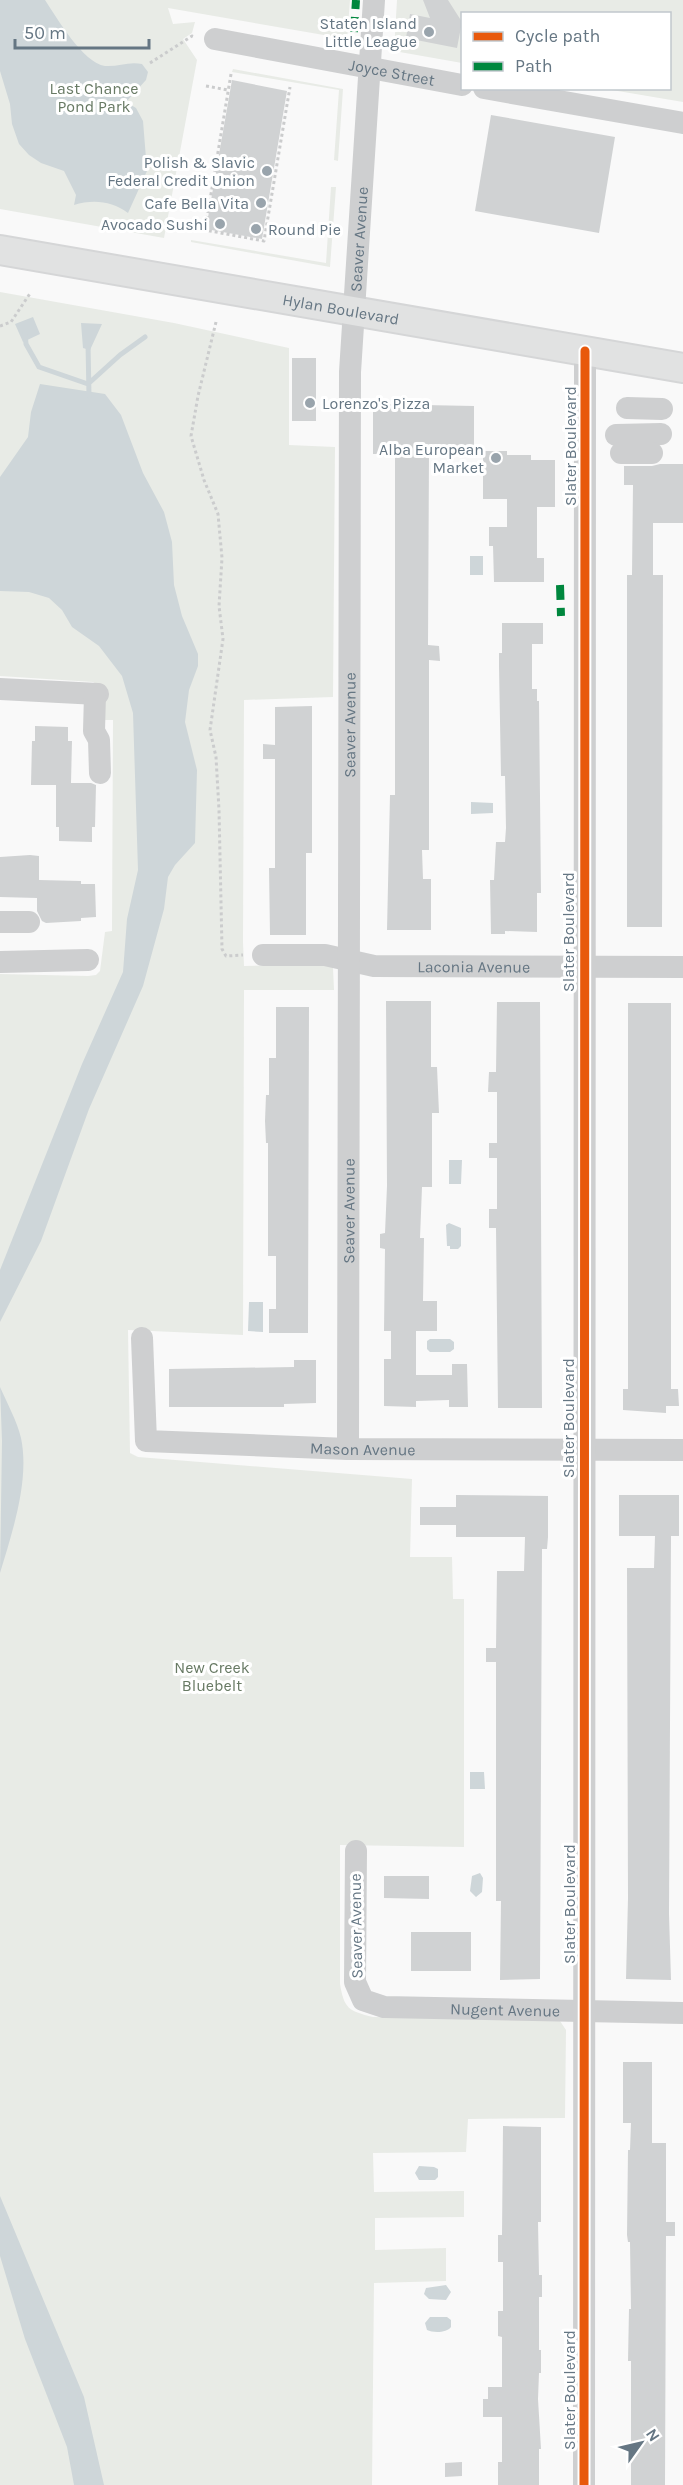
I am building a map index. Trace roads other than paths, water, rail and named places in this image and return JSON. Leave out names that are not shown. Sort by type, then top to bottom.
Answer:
[{"type":"main road","name":"Hylan Boulevard","points":[[10,252],[683,368]]},
{"type":"street","name":"Seaver Avenue","points":[[348,1449],[350,372],[374,0]]},
{"type":"street","name":"Joyce Street","points":[[215,39],[461,85]]},
{"type":"street","points":[[495,90],[683,123]]},
{"type":"street","name":"Slater Boulevard","points":[[584,2485],[585,351]]},
{"type":"street","points":[[627,408],[662,409]]},
{"type":"street","points":[[618,444],[656,444]]},
{"type":"street","points":[[0,689],[96,694],[94,731],[99,740],[100,773]]},
{"type":"street","points":[[0,922],[29,922]]},
{"type":"street","name":"Laconia Avenue","points":[[263,955],[325,955],[374,966],[683,967]]},
{"type":"street","points":[[0,962],[88,960]]},
{"type":"street","name":"Mason Avenue","points":[[142,1338],[146,1441],[348,1449],[683,1450]]},
{"type":"street","name":"Seaver Avenue","points":[[356,1851],[355,1982],[363,2000]]},
{"type":"street","name":"Nugent Avenue","points":[[363,2000],[384,2007],[683,2013]]},
{"type":"waterway","points":[[25,333],[26,344],[39,367],[88,384],[120,355],[145,337]]},
{"type":"waterway","points":[[88,343],[89,396]]},
{"type":"place","name":"Staten Island Little League","points":[[429,32]]},
{"type":"place","name":"Polish & Slavic Federal Credit Union","points":[[267,171]]},
{"type":"place","name":"Cafe Bella Vita","points":[[261,203]]},
{"type":"place","name":"Avocado Sushi","points":[[220,224]]},
{"type":"place","name":"Round Pie","points":[[256,229]]},
{"type":"place","name":"Lorenzo's Pizza","points":[[310,403]]},
{"type":"place","name":"Alba European Market","points":[[496,458]]},
{"type":"park label","name":"Last Chance Pond Park","points":[[94,97]]},
{"type":"park label","name":"New Creek Bluebelt","points":[[212,1676]]}]
